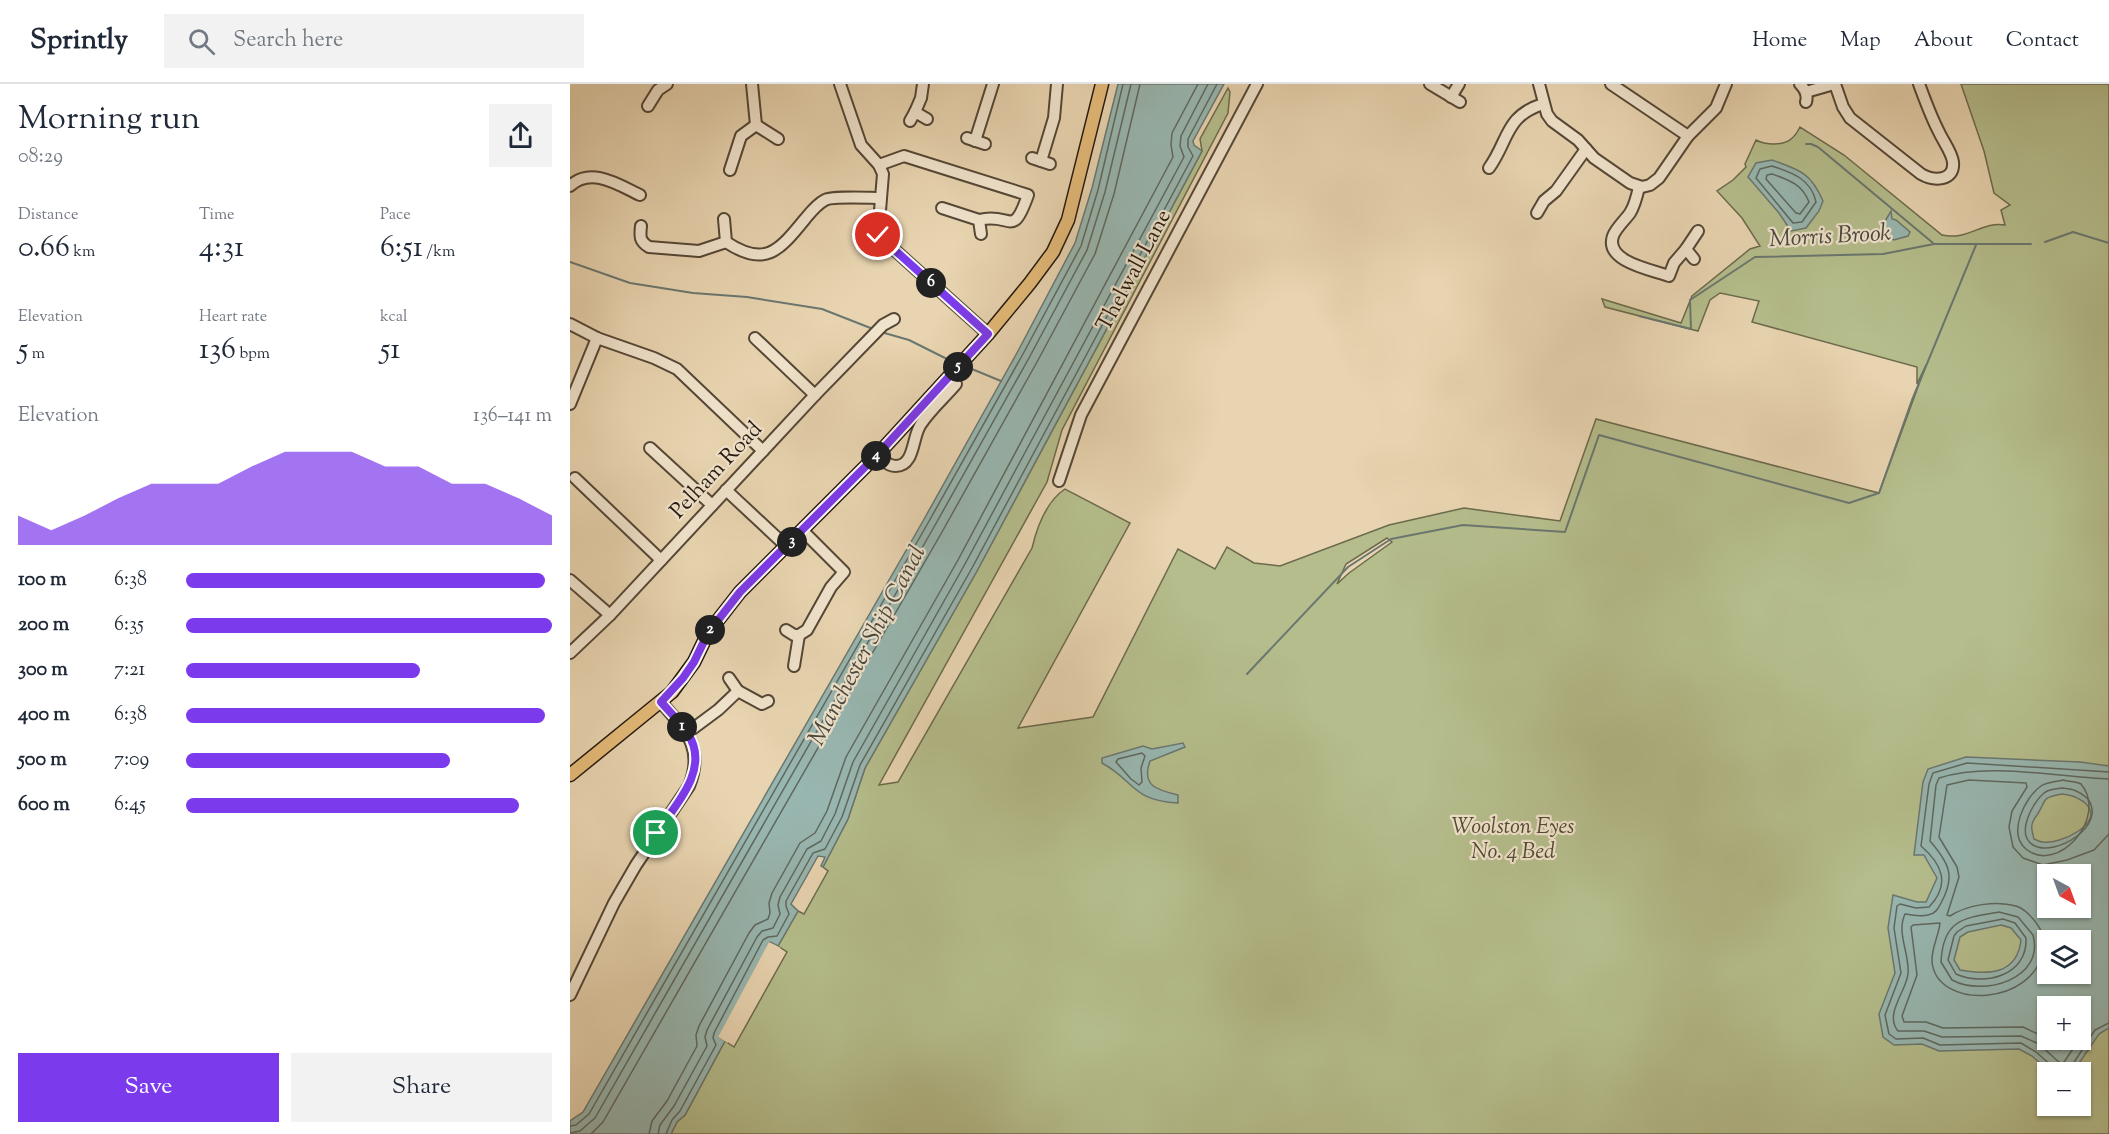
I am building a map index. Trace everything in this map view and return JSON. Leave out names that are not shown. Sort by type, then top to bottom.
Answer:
[{"type":"main road","points":[[570,775],[661,702],[683,678],[718,618],[740,592],[880,452],[988,334],[1030,283],[1053,252],[1068,220],[1102,84]]},
{"type":"street","points":[[648,106],[658,90],[668,84]]},
{"type":"street","points":[[752,84],[756,125]]},
{"type":"street","points":[[840,84],[861,145],[879,165],[883,174],[878,235],[988,334]]},
{"type":"street","points":[[923,84],[921,98],[912,117],[927,120]]},
{"type":"street","points":[[976,141],[993,84]]},
{"type":"street","points":[[1041,161],[1054,118],[1057,84]]},
{"type":"street","name":"Thelwall Lane","points":[[1059,481],[1081,415],[1257,84]]},
{"type":"street","points":[[1430,84],[1456,99],[1460,84]]},
{"type":"street","points":[[1539,84],[1543,104],[1552,121],[1578,140],[1594,158],[1640,187],[1650,185],[1659,178],[1688,136],[1716,108],[1726,84]]},
{"type":"street","points":[[1611,84],[1688,136]]},
{"type":"street","points":[[1804,93],[1834,84],[1842,107],[1850,118],[1922,174],[1934,180],[1942,179],[1951,171],[1953,160],[1919,84]]},
{"type":"street","points":[[1489,168],[1511,125],[1521,114],[1543,104]]},
{"type":"street","points":[[756,125],[778,139]]},
{"type":"street","points":[[730,170],[741,136],[756,125]]},
{"type":"street","points":[[1537,213],[1586,149]]},
{"type":"street","points":[[879,165],[904,156],[1028,195],[1020,216],[1010,222],[991,217],[979,220],[942,208]]},
{"type":"street","points":[[570,186],[582,178],[594,177],[608,180],[640,195]]},
{"type":"street","points":[[1640,187],[1631,211],[1613,236],[1612,247],[1618,256],[1626,262],[1669,276],[1674,263],[1698,231]]},
{"type":"street","points":[[726,242],[742,252],[764,255],[784,245],[812,211],[826,199],[880,198]]},
{"type":"street","points":[[724,219],[726,242]]},
{"type":"street","points":[[979,220],[981,234]]},
{"type":"street","points":[[641,226],[642,243],[649,247],[699,251],[726,242]]},
{"type":"street","points":[[1686,249],[1694,259]]},
{"type":"street","name":"Pelham Road","points":[[570,653],[610,615],[815,395],[878,331],[894,319]]},
{"type":"street","points":[[570,324],[597,338],[654,358],[677,369],[763,451]]},
{"type":"street","points":[[570,404],[597,338]]},
{"type":"street","points":[[755,338],[815,395]]},
{"type":"street","points":[[880,452],[884,462],[892,466],[906,463],[921,423],[954,392]]},
{"type":"street","points":[[650,448],[712,505]]},
{"type":"street","points":[[575,477],[661,560]]},
{"type":"street","points":[[726,490],[787,547]]},
{"type":"street","points":[[786,630],[799,635],[807,630],[831,587],[848,576],[803,531]]},
{"type":"street","points":[[570,580],[610,615]]},
{"type":"street","points":[[794,666],[799,635]]},
{"type":"street","points":[[729,678],[738,691],[764,706]]},
{"type":"street","points":[[687,733],[718,710],[738,691]]},
{"type":"street","points":[[570,995],[614,903],[636,865],[689,786],[694,771],[695,757],[687,733],[661,702]]},
{"type":"green space","name":"Woolston Eyes No. 4 Bed","points":[[1961,84],[2109,84],[2109,1134],[671,1134],[677,1122],[685,1115],[725,1041],[734,1047],[787,952],[778,946],[798,911],[804,914],[828,871],[823,867],[848,819],[865,768],[977,571],[1202,151],[1200,139],[1228,88],[1230,92],[1228,113],[1062,430],[1047,482],[879,785],[898,782],[1032,548],[1048,507],[1065,489],[1130,523],[1018,728],[1093,717],[1178,549],[1215,569],[1227,547],[1254,563],[1280,566],[1389,525],[1464,508],[1560,521],[1596,419],[1879,493],[1926,365],[1917,384],[1917,367],[1752,322],[1759,301],[1720,293],[1710,300],[1698,331],[1605,307],[1602,299],[1681,323],[1692,296],[1750,249],[1760,246],[1742,218],[1717,191],[1746,167],[1745,164],[1756,140],[1769,144],[1783,143],[1792,138],[1800,127],[1844,155],[1942,235],[1960,235],[1989,226],[2005,225],[2001,210],[2010,205],[1994,193],[1984,151]],"holes":[[[1387,538],[1392,542],[1337,584],[1346,564]]]},
{"type":"water","name":"Manchester Ship Canal","points":[[1118,84],[1224,84],[1193,141],[1194,145],[1202,151],[977,571],[865,768],[848,819],[823,867],[821,866],[825,857],[818,856],[791,904],[798,911],[778,946],[770,942],[719,1037],[725,1041],[685,1115],[677,1122],[671,1134],[570,1134],[570,1121],[583,1112],[923,521],[1075,243],[1092,188]]},
{"type":"water","points":[[1772,160],[1804,174],[1819,192],[1823,201],[1819,211],[1806,228],[1791,231],[1779,213],[1748,177],[1756,163]]},
{"type":"water","points":[[1891,211],[1892,219],[1910,232],[1908,236],[1894,240],[1887,236],[1881,240],[1878,233]]},
{"type":"water","points":[[1183,743],[1185,747],[1150,761],[1148,769],[1149,781],[1153,786],[1178,795],[1178,803],[1142,794],[1102,763],[1102,758],[1143,746],[1152,749]]},
{"type":"water","points":[[1966,757],[2080,762],[2109,766],[2109,1028],[2099,1034],[2091,1046],[2091,996],[2037,996],[2037,1050],[2088,1050],[2080,1062],[2039,1062],[2019,1049],[1939,1051],[1922,1044],[1894,1045],[1883,1037],[1879,1014],[1895,973],[1888,928],[1893,895],[1917,902],[1926,902],[1937,878],[1924,855],[1914,855],[1923,782],[1928,769]],"holes":[[[2062,794],[2084,802],[2090,810],[2090,818],[2086,825],[2059,840],[2043,842],[2034,839],[2032,824],[2045,800]],[[2001,925],[2011,928],[2021,940],[2014,960],[2000,970],[1991,972],[1960,970],[1954,960],[1960,937],[1968,932]]]},
{"type":"pier","points":[[769,942],[781,948],[770,946],[722,1036],[728,1039],[728,1043],[718,1037]]},
{"type":"waterway","points":[[1806,144],[1818,147],[1933,243]]},
{"type":"waterway","name":"Morris Brook","points":[[2045,242],[2073,232],[2109,243]]},
{"type":"waterway","name":"Morris Brook","points":[[1639,316],[1691,329],[1690,300],[1755,257],[1883,254],[1934,244],[2031,244]]},
{"type":"waterway","points":[[1247,674],[1348,567],[1391,539],[1463,525],[1565,532],[1599,435],[1849,503],[1879,493],[1912,400],[1976,245]]},
{"type":"waterway","points":[[570,262],[630,283],[693,293],[747,297],[822,309],[873,329]]},
{"type":"waterway","points":[[881,332],[909,340],[953,362]]},
{"type":"waterway","points":[[967,367],[1001,381]]},
{"type":"route","points":[[656,833],[689,786],[695,764],[691,739],[661,702],[683,678],[694,662],[708,633],[740,592],[880,452],[988,334],[878,235]]}]
